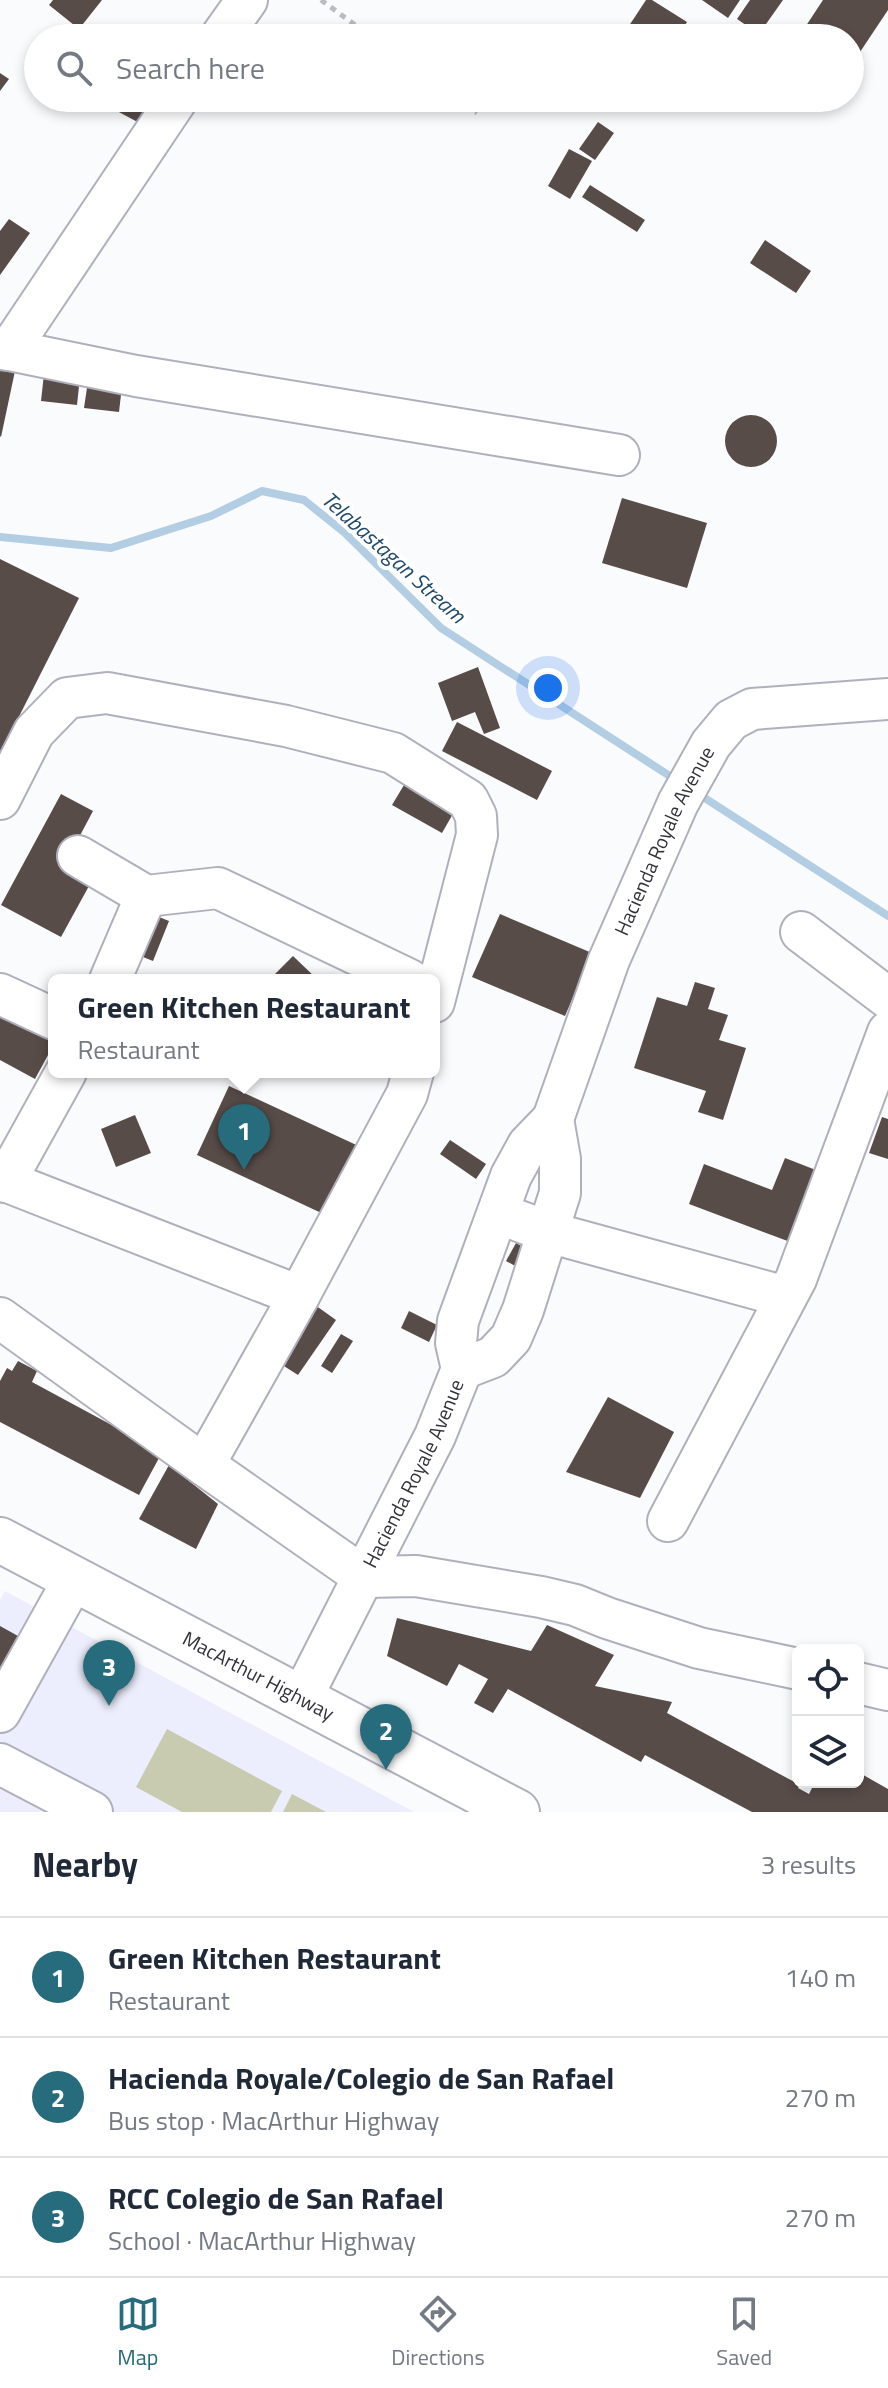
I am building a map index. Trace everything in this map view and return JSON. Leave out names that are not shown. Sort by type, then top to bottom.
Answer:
[{"type":"highway","name":"MacArthur Highway","points":[[0,1540],[517,1812]]},
{"type":"street","points":[[230,24],[247,0]]},
{"type":"street","points":[[168,112],[4,350],[136,376],[619,455]]},
{"type":"street","points":[[0,799],[34,732],[67,698],[107,693],[286,726],[393,753],[468,800],[476,816],[477,835],[435,974]]},
{"type":"street","name":"Hacienda Royale Avenue","points":[[301,1699],[435,1436],[462,1369],[456,1343],[458,1321],[511,1176],[528,1145],[553,1119],[609,960],[678,803],[711,744],[731,720],[752,709],[888,699]]},
{"type":"street","points":[[78,856],[146,896],[218,888],[392,974]]},
{"type":"street","points":[[113,974],[146,896]]},
{"type":"street","points":[[801,932],[888,998]]},
{"type":"street","points":[[0,994],[48,1016]]},
{"type":"street","points":[[668,1521],[796,1279],[888,1032]]},
{"type":"street","points":[[62,1078],[2,1181],[299,1296]]},
{"type":"street","points":[[204,1465],[299,1296],[407,1094],[411,1078]]},
{"type":"street","name":"Hacienda Royale Avenue","points":[[462,1369],[493,1357],[511,1338],[523,1310],[560,1193],[560,1159],[553,1119]]},
{"type":"street","points":[[498,1213],[548,1232],[786,1297]]},
{"type":"street","points":[[0,1318],[364,1577],[416,1576],[541,1597],[575,1605],[699,1648],[792,1668]]},
{"type":"street","points":[[0,1712],[74,1579]]},
{"type":"street","points":[[864,1684],[888,1690]]},
{"type":"street","points":[[0,1764],[92,1812]]},
{"type":"path","points":[[321,0],[354,24]]},
{"type":"shaded area","points":[[5,1591],[414,1812],[0,1812],[0,1600]]},
{"type":"green space","points":[[167,1729],[282,1791],[271,1812],[182,1812],[136,1787]]},
{"type":"green space","points":[[292,1794],[326,1812],[283,1812]]},
{"type":"building","points":[[53,0],[102,0],[83,24],[73,24],[49,5]]},
{"type":"building","points":[[646,0],[652,0],[687,22],[686,24],[630,24]]},
{"type":"building","points":[[702,0],[740,0],[728,18]]},
{"type":"building","points":[[750,0],[783,0],[766,24],[744,24],[737,19]]},
{"type":"building","points":[[823,0],[888,0],[888,10],[864,46],[864,24],[807,24]]},
{"type":"building","points":[[0,73],[9,79],[0,91]]},
{"type":"building","points":[[119,112],[152,112],[145,126]]},
{"type":"building","points":[[598,122],[614,133],[595,160],[579,149]]},
{"type":"building","points":[[569,149],[592,161],[570,199],[548,186]]},
{"type":"building","points":[[590,185],[645,220],[637,232],[582,197]]},
{"type":"building","points":[[9,219],[30,233],[0,275],[0,231]]},
{"type":"building","points":[[765,240],[811,271],[796,293],[750,263]]},
{"type":"building","points":[[0,368],[15,371],[1,437],[0,436]]},
{"type":"building","points":[[44,374],[80,377],[77,405],[41,401]]},
{"type":"building","points":[[88,381],[122,386],[119,412],[84,408]]},
{"type":"building","points":[[751,415],[769,423],[777,441],[769,459],[751,467],[733,459],[725,441],[733,423]]},
{"type":"building","points":[[622,498],[707,523],[687,588],[602,563]]},
{"type":"building","points":[[0,559],[79,598],[0,754]]},
{"type":"building","points":[[478,667],[500,728],[484,734],[475,712],[452,721],[438,683]]},
{"type":"building","points":[[457,722],[552,771],[537,800],[442,751]]},
{"type":"building","points":[[404,785],[454,812],[442,833],[392,805]]},
{"type":"building","points":[[61,794],[93,811],[67,860],[95,875],[61,937],[1,905]]},
{"type":"building","points":[[500,914],[592,953],[565,1016],[472,977]]},
{"type":"building","points":[[154,915],[169,921],[153,961],[138,955]]},
{"type":"building","points":[[293,956],[312,974],[275,974]]},
{"type":"building","points":[[695,982],[715,988],[708,1009],[728,1015],[719,1040],[746,1048],[723,1120],[698,1112],[706,1091],[634,1068],[657,997],[687,1006]]},
{"type":"building","points":[[0,1003],[48,1030],[48,1055],[35,1079],[0,1060]]},
{"type":"building","points":[[229,1086],[365,1149],[332,1218],[197,1155]]},
{"type":"building","points":[[135,1115],[151,1153],[116,1167],[101,1129]]},
{"type":"building","points":[[882,1117],[888,1119],[888,1159],[869,1153]]},
{"type":"building","points":[[450,1140],[486,1164],[476,1179],[440,1154]]},
{"type":"building","points":[[785,1158],[821,1172],[793,1243],[689,1204],[704,1164],[772,1190]]},
{"type":"building","points":[[516,1243],[538,1255],[528,1273],[506,1261]]},
{"type":"building","points":[[315,1305],[336,1320],[298,1375],[276,1361]]},
{"type":"building","points":[[409,1311],[437,1325],[429,1342],[401,1328]]},
{"type":"building","points":[[341,1334],[353,1341],[332,1373],[321,1366]]},
{"type":"building","points":[[18,1361],[37,1371],[32,1382],[132,1436],[159,1458],[139,1495],[0,1422],[0,1381],[7,1368],[12,1371]]},
{"type":"building","points":[[608,1397],[674,1432],[640,1498],[566,1472]]},
{"type":"building","points":[[169,1465],[218,1504],[196,1549],[139,1519]]},
{"type":"building","points":[[397,1618],[531,1651],[547,1625],[614,1655],[595,1686],[672,1702],[667,1713],[792,1781],[792,1788],[809,1794],[812,1788],[864,1788],[864,1775],[888,1789],[888,1812],[752,1812],[645,1755],[641,1762],[508,1689],[493,1713],[474,1703],[488,1679],[459,1664],[447,1686],[387,1656]]},
{"type":"building","points":[[0,1626],[18,1636],[0,1668]]},
{"type":"waterway","name":"Telabastagan Stream","points":[[0,537],[111,548],[211,516],[262,491],[304,500],[345,533],[441,628],[679,782]]},
{"type":"waterway","name":"Telabastagan Stream","points":[[697,793],[888,916]]},
{"type":"place","name":"Green Kitchen Restaurant","points":[[244,1170]]},
{"type":"place","name":"RCC Colegio de San Rafael","points":[[109,1706]]},
{"type":"place","name":"Hacienda Royale/Colegio de San Rafael","points":[[386,1770]]}]
